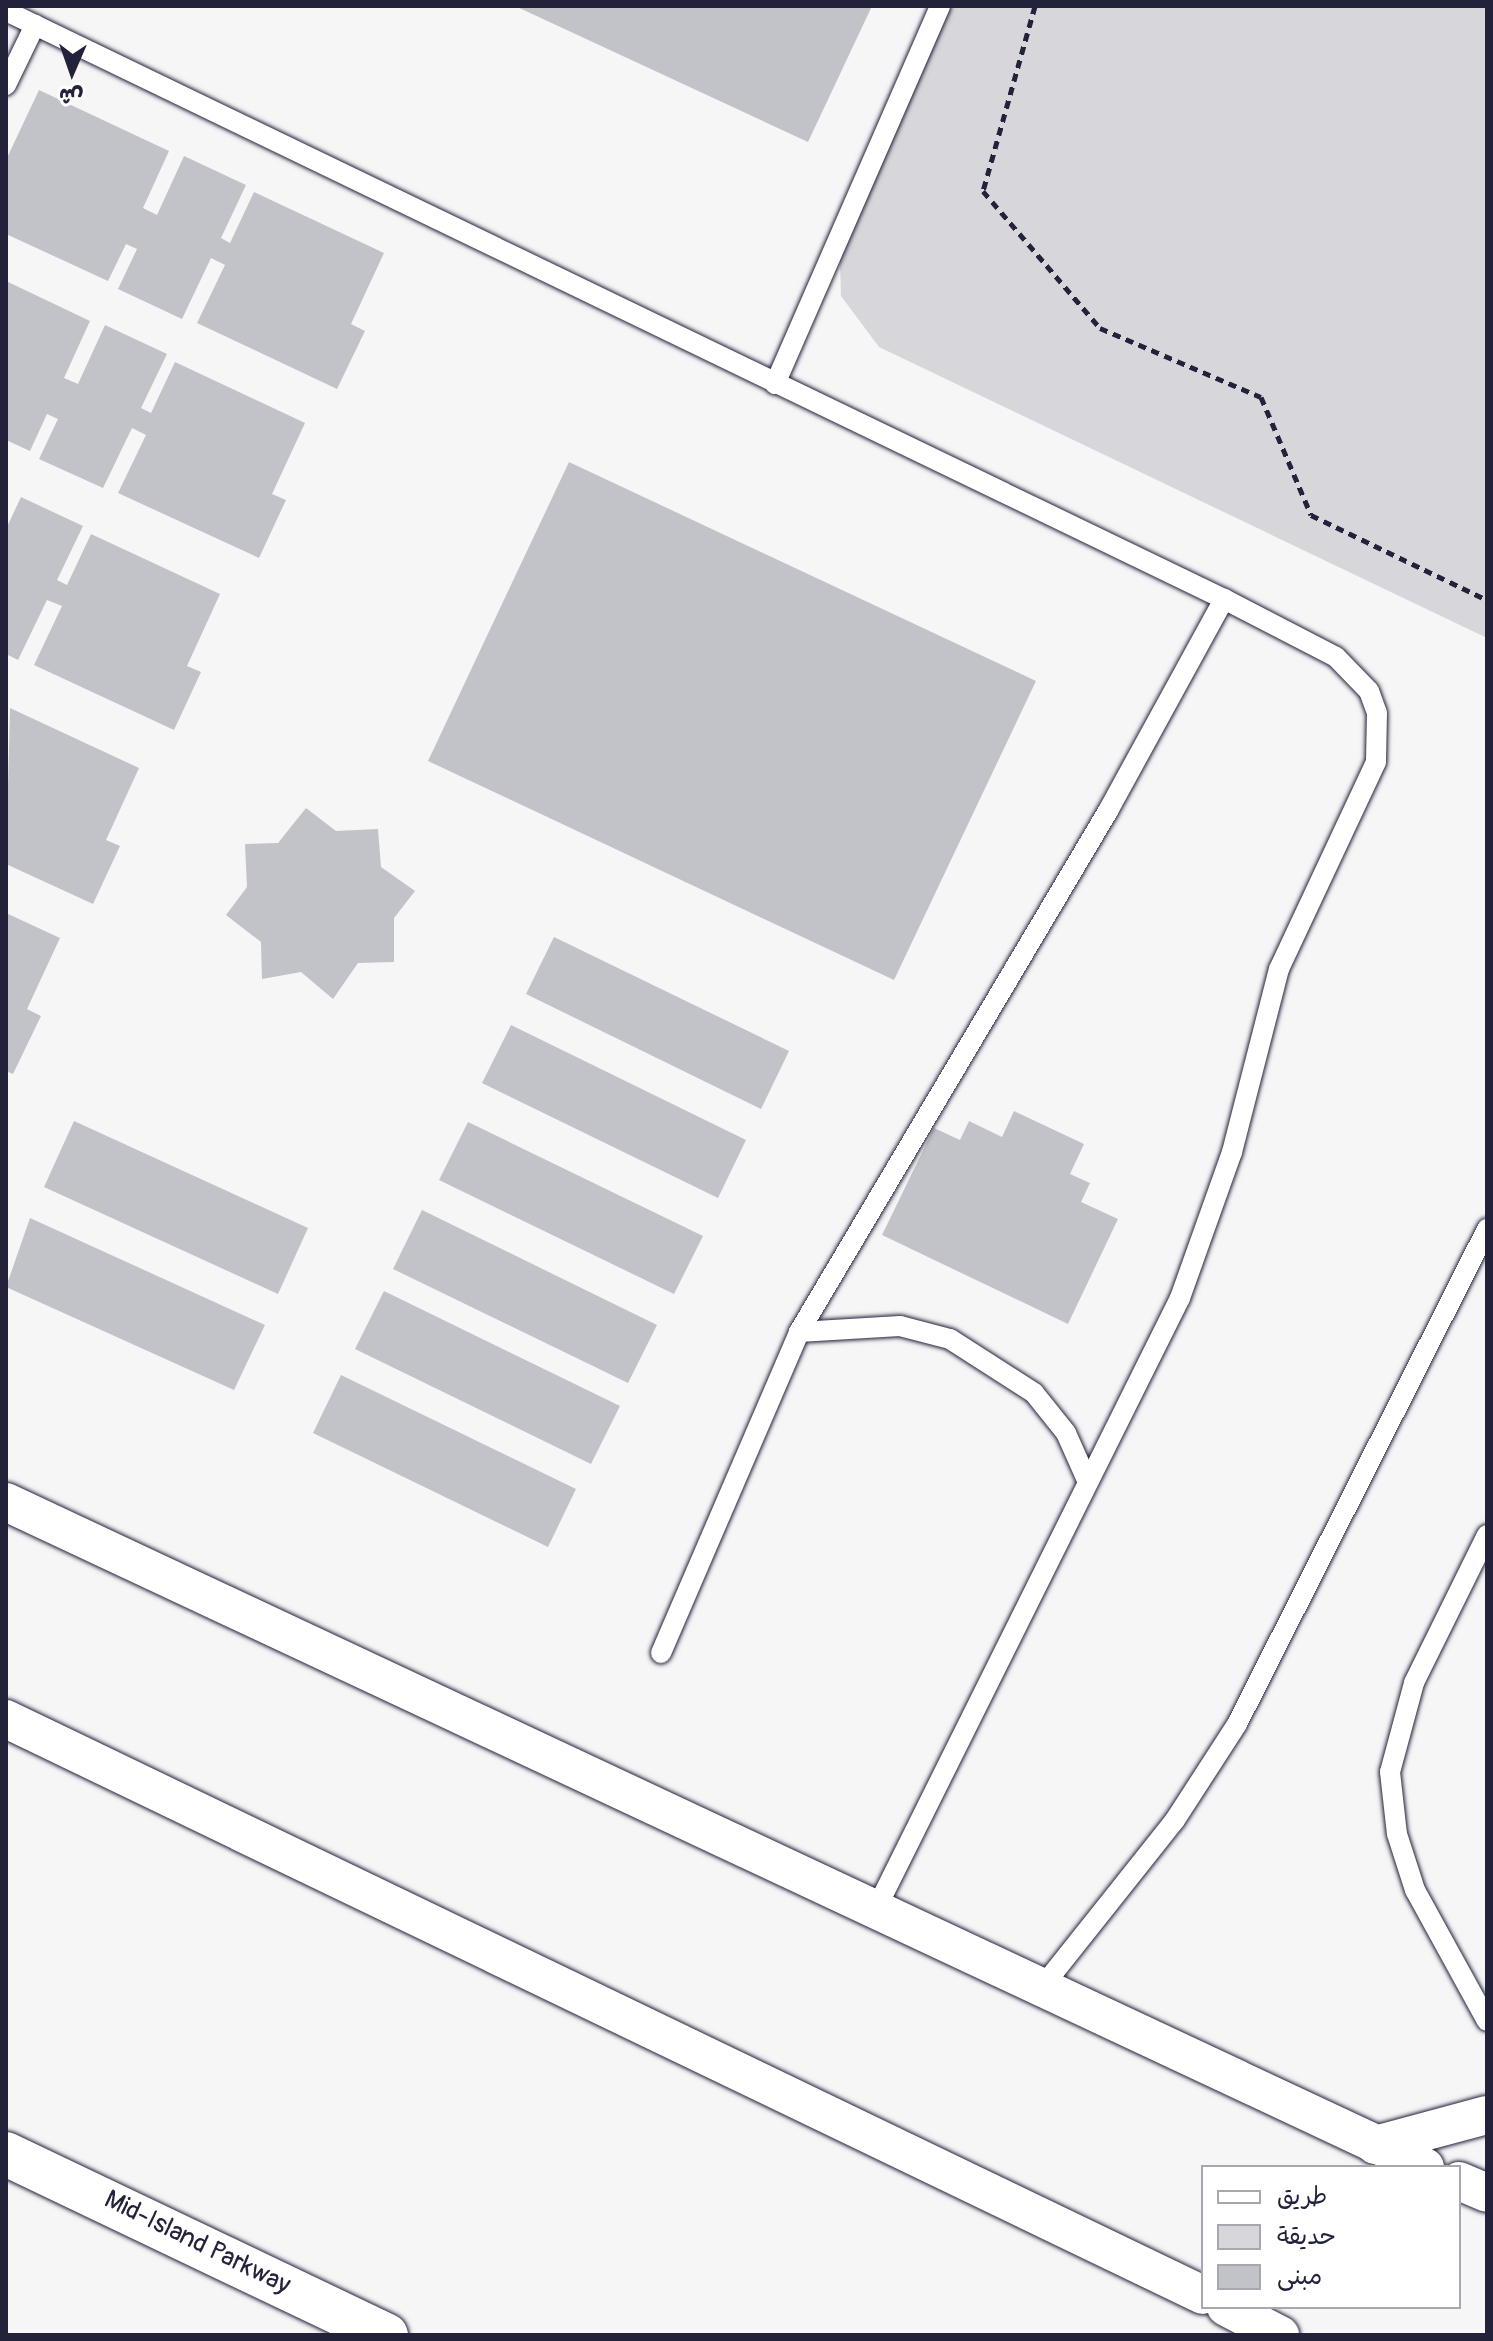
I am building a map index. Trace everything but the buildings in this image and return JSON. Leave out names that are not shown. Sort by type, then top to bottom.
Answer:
[{"type":"highway","name":"Mid-Island Parkway","points":[[6,2154],[386,2335]]},
{"type":"street","points":[[6,1502],[1039,1991],[1420,2165]]},
{"type":"street","points":[[6,1719],[1201,2294]]},
{"type":"street","points":[[1375,2145],[1487,2115]]},
{"type":"street","points":[[1461,2182],[1487,2193]]},
{"type":"street","points":[[1230,2309],[1280,2335]]},
{"type":"lane","points":[[775,384],[940,6]]},
{"type":"lane","points":[[6,11],[1224,599],[1354,671],[1377,713],[1378,751],[1279,969],[1200,1250],[874,1913]]},
{"type":"lane","points":[[6,85],[35,25]]},
{"type":"lane","points":[[661,1653],[799,1332],[1063,890],[1224,599]]},
{"type":"lane","points":[[1039,1991],[1175,1820],[1237,1724],[1487,1229]]},
{"type":"lane","points":[[799,1332],[900,1326],[972,1350],[1034,1393],[1066,1433],[1086,1478]]},
{"type":"lane","points":[[1487,1535],[1414,1683],[1390,1772],[1397,1834],[1415,1890],[1487,2021]]},
{"type":"path","points":[[1035,6],[983,191],[1100,328],[1261,397],[1311,515],[1487,600]]},
{"type":"green space","points":[[939,6],[1487,6],[1487,638],[879,347],[841,296],[839,225]]}]
